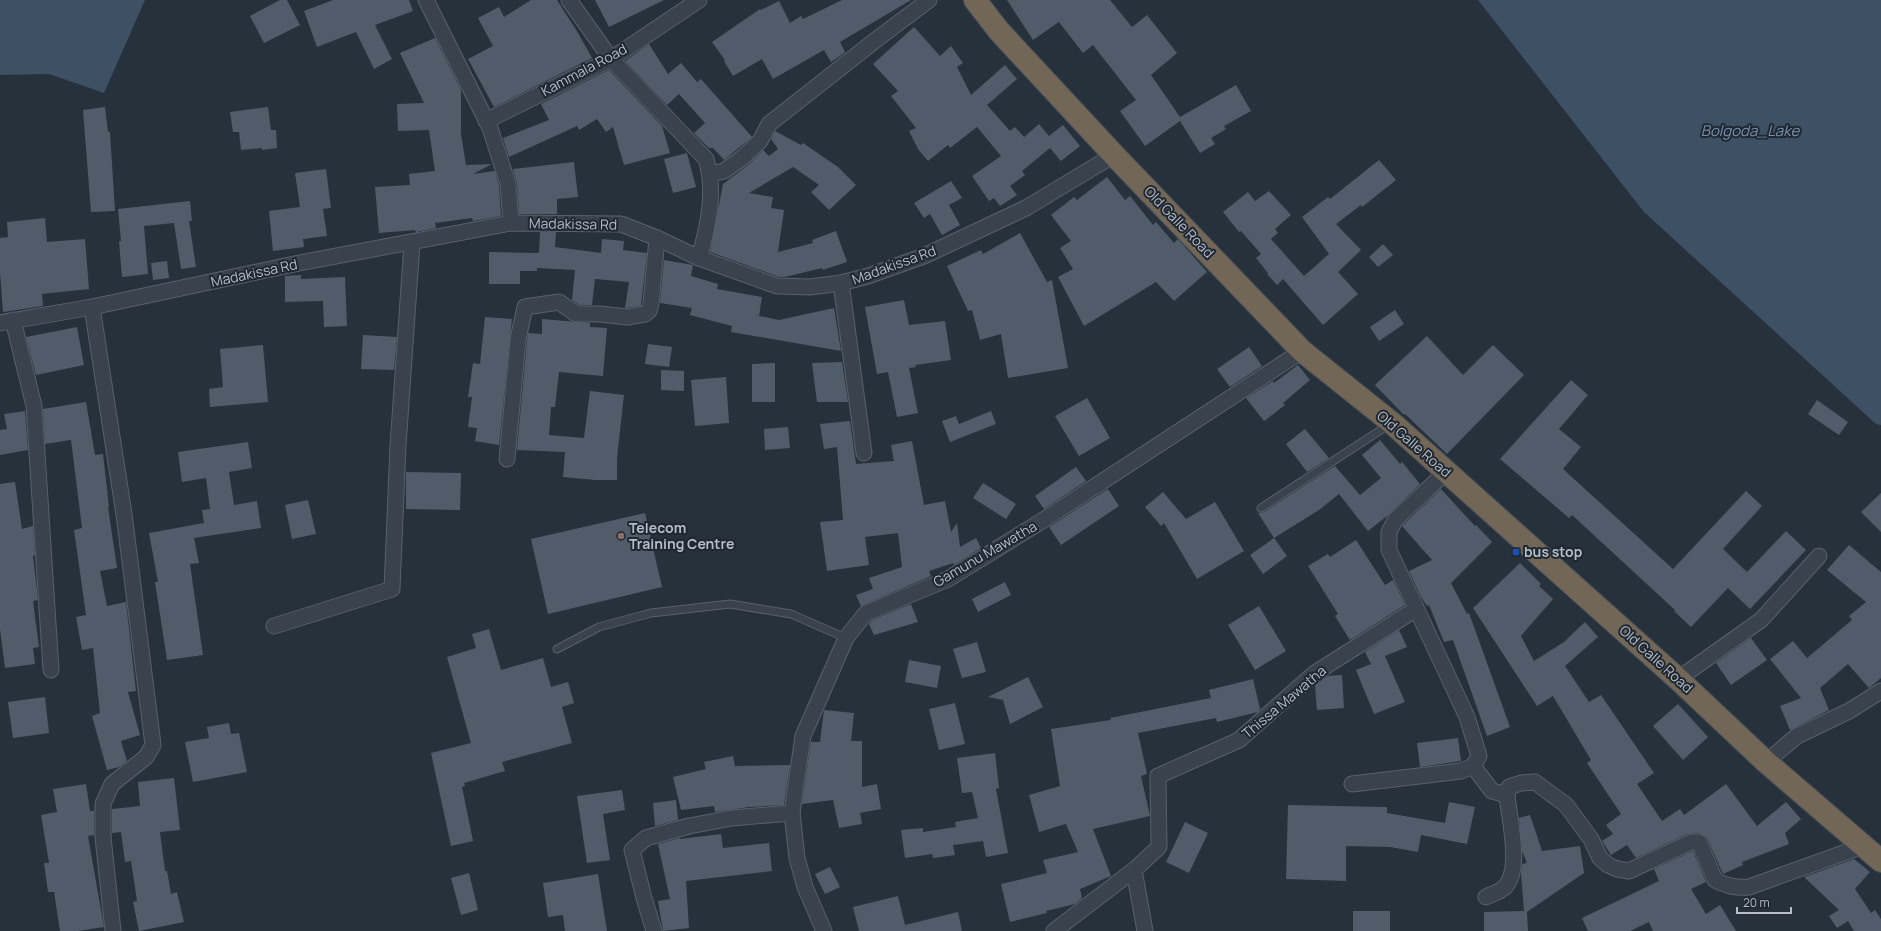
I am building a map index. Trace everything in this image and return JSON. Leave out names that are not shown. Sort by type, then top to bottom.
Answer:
[{"type":"highway","name":"Old Galle Road","points":[[975,0],[999,31],[1114,155],[1302,350],[1392,423],[1678,679],[1766,762],[1881,860]]},
{"type":"street","points":[[426,0],[490,128],[508,184],[511,223]]},
{"type":"street","points":[[569,0],[611,58],[706,160],[711,174],[708,226],[698,258]]},
{"type":"street","name":"Kammala Road","points":[[486,121],[611,58],[699,0]]},
{"type":"street","points":[[711,174],[724,171],[742,158],[760,141],[769,124],[929,0]]},
{"type":"street","name":"Madakissa Rd","points":[[7,322],[92,307],[299,263],[412,243],[511,223],[621,224],[657,238],[698,258],[777,286],[810,287],[841,283],[868,276],[924,256],[1026,208],[1114,155]]},
{"type":"street","points":[[507,459],[518,339],[525,307],[559,302],[576,314],[628,316],[645,314],[649,311],[651,304],[657,238]]},
{"type":"street","points":[[274,626],[392,589],[398,446],[412,243]]},
{"type":"street","points":[[841,283],[864,454]]},
{"type":"street","points":[[92,307],[124,514],[153,745],[146,757],[112,784],[103,804],[103,837],[113,931]]},
{"type":"street","points":[[7,322],[34,406],[51,670]]},
{"type":"street","name":"Gamunu Mawatha","points":[[824,931],[803,880],[797,858],[792,813],[803,736],[846,638],[866,613],[948,579],[1045,519],[1302,350]]},
{"type":"street","points":[[1352,784],[1446,774],[1461,771],[1473,766],[1479,756],[1467,717],[1389,550],[1389,532],[1395,520],[1446,472]]},
{"type":"street","points":[[1678,679],[1761,620],[1819,556]]},
{"type":"street","name":"Thissa Mawatha","points":[[1054,931],[1134,870],[1159,847],[1158,776],[1239,740],[1315,673],[1416,609]]},
{"type":"street","points":[[1766,762],[1797,736],[1849,711],[1881,691]]},
{"type":"street","points":[[1473,766],[1492,791],[1506,795]]},
{"type":"street","points":[[1486,897],[1505,887],[1511,878],[1515,858],[1506,795],[1509,787],[1520,783],[1535,782],[1566,805],[1591,839],[1600,858],[1608,865],[1617,869],[1629,871],[1691,842],[1699,842],[1715,880],[1727,886],[1737,888],[1749,887],[1863,846]]},
{"type":"street","points":[[654,931],[632,850],[641,842],[646,838],[689,826],[732,818],[792,813]]},
{"type":"street","points":[[1134,870],[1145,931]]},
{"type":"lane","points":[[1261,508],[1392,423]]},
{"type":"lane","points":[[557,649],[599,627],[650,613],[730,604],[791,614],[846,638]]},
{"type":"water","points":[[0,0],[145,0],[104,93],[49,74],[0,75]]},
{"type":"water","name":"Bolgoda_Lake","points":[[1478,0],[1881,0],[1881,425],[1876,424],[1644,212]]},
{"type":"building","points":[[280,0],[287,0],[300,25],[264,43],[250,16]]},
{"type":"building","points":[[333,0],[409,0],[413,11],[375,25],[392,59],[374,69],[356,32],[317,47],[304,11]]},
{"type":"building","points":[[531,0],[557,0],[592,58],[494,107],[468,59],[493,46],[478,18],[499,7],[504,17]]},
{"type":"building","points":[[595,0],[664,0],[609,27]]},
{"type":"building","points":[[842,0],[911,0],[840,42],[845,52],[831,62],[824,50],[773,79],[762,59],[733,76],[724,61],[725,60],[712,42],[760,9],[761,10],[779,1],[790,23],[801,16],[803,19]]},
{"type":"building","points":[[1007,0],[1110,0],[1132,27],[1147,15],[1177,53],[1151,75],[1180,117],[1236,85],[1251,111],[1224,126],[1226,129],[1211,138],[1215,144],[1200,153],[1180,121],[1145,146],[1120,111],[1136,100],[1093,45],[1083,53],[1059,22],[1033,40]]},
{"type":"building","points":[[914,27],[940,56],[951,46],[963,63],[957,67],[971,95],[1005,65],[1017,79],[987,105],[1010,131],[1015,127],[1024,137],[1039,124],[1049,136],[1063,125],[1080,146],[1061,161],[1050,148],[1022,171],[1025,175],[1010,186],[1017,195],[1000,206],[994,198],[989,201],[972,176],[1001,156],[977,127],[950,148],[948,145],[928,161],[918,149],[909,131],[916,128],[891,96],[898,91],[873,64]]},
{"type":"building","points":[[435,38],[461,90],[461,134],[466,165],[492,164],[473,174],[495,171],[499,186],[501,216],[473,221],[472,218],[435,223],[436,228],[416,232],[415,230],[379,233],[375,187],[410,185],[409,174],[435,171],[429,130],[398,131],[397,104],[424,103],[400,53]]},
{"type":"building","points":[[649,44],[668,74],[681,63],[697,82],[701,79],[752,137],[724,160],[713,148],[709,148],[694,133],[705,123],[679,94],[667,105],[625,61]]},
{"type":"building","points":[[609,70],[662,126],[670,153],[624,165],[613,127],[606,132],[597,119],[579,130],[577,126],[509,157],[503,138],[549,120],[541,104]]},
{"type":"building","points":[[105,107],[108,132],[110,132],[115,211],[91,212],[83,110]]},
{"type":"building","points":[[268,107],[271,130],[276,130],[277,148],[241,150],[239,132],[233,132],[230,112]]},
{"type":"building","points":[[775,131],[801,145],[803,143],[838,167],[856,185],[829,210],[811,192],[819,185],[793,167],[749,193],[773,197],[771,208],[784,210],[778,252],[813,243],[812,240],[836,231],[847,262],[823,270],[822,268],[785,277],[779,277],[710,252],[723,184],[748,165],[763,150],[769,156],[778,149],[771,139]]},
{"type":"building","points":[[687,153],[696,187],[673,193],[664,159]]},
{"type":"building","points":[[1379,160],[1396,180],[1362,207],[1361,205],[1336,224],[1361,250],[1338,272],[1358,294],[1323,325],[1283,279],[1277,285],[1267,274],[1268,273],[1256,258],[1261,254],[1241,231],[1239,232],[1223,212],[1248,192],[1255,201],[1269,191],[1291,215],[1275,229],[1278,233],[1271,239],[1304,276],[1329,254],[1302,217],[1328,197],[1330,199]]},
{"type":"building","points":[[574,162],[578,197],[557,199],[557,214],[519,214],[517,183],[513,169]]},
{"type":"building","points":[[326,169],[331,208],[323,209],[327,236],[303,239],[304,247],[273,251],[269,211],[300,207],[295,173]]},
{"type":"building","points":[[1107,177],[1125,200],[1130,196],[1153,225],[1156,222],[1174,243],[1178,239],[1207,272],[1174,301],[1156,282],[1084,326],[1058,277],[1073,269],[1060,248],[1071,241],[1051,215],[1074,197],[1077,200]]},
{"type":"building","points":[[951,181],[962,198],[949,205],[960,225],[942,235],[930,214],[924,218],[914,203]]},
{"type":"building","points":[[190,201],[192,221],[189,221],[196,267],[181,269],[174,223],[144,226],[148,274],[122,277],[118,209]]},
{"type":"building","points":[[45,218],[47,242],[85,239],[89,289],[42,294],[43,306],[3,312],[0,272],[0,238],[8,237],[7,222]]},
{"type":"building","points":[[540,232],[556,232],[555,247],[601,253],[602,239],[624,241],[623,250],[647,253],[641,306],[625,308],[629,282],[595,279],[592,305],[579,305],[572,300],[575,270],[537,268],[537,271],[520,271],[520,284],[489,284],[489,252],[539,253]]},
{"type":"building","points":[[1020,233],[1047,282],[1052,280],[1068,368],[1008,378],[1001,334],[980,340],[972,310],[968,311],[947,266],[981,250],[983,254]]},
{"type":"building","points":[[1383,244],[1393,255],[1378,267],[1369,257]]},
{"type":"building","points":[[664,260],[693,265],[691,276],[718,284],[717,289],[762,297],[759,316],[779,320],[834,308],[841,351],[731,332],[732,326],[690,315],[692,308],[660,303]]},
{"type":"building","points":[[167,261],[169,278],[153,280],[151,263]]},
{"type":"building","points":[[301,275],[301,279],[345,277],[347,326],[324,327],[323,301],[285,302],[285,276]]},
{"type":"building","points":[[904,300],[909,325],[945,321],[951,360],[915,365],[916,367],[909,368],[918,413],[897,417],[888,372],[877,374],[865,307]]},
{"type":"building","points":[[1395,310],[1404,324],[1379,341],[1370,327]]},
{"type":"building","points":[[485,317],[512,319],[499,445],[475,441],[477,428],[468,427],[472,397],[468,397],[473,363],[480,364]]},
{"type":"building","points":[[542,319],[590,323],[590,327],[607,328],[603,376],[559,372],[555,407],[551,407],[549,435],[584,438],[590,391],[624,395],[617,458],[617,480],[595,480],[563,477],[565,452],[517,450],[528,333],[542,334]]},
{"type":"building","points":[[77,327],[84,365],[36,375],[26,337]]},
{"type":"building","points":[[363,335],[397,337],[394,370],[361,369]]},
{"type":"building","points":[[1427,336],[1463,375],[1493,345],[1524,375],[1447,454],[1405,414],[1404,415],[1375,385]]},
{"type":"building","points":[[648,344],[672,347],[669,367],[645,364]]},
{"type":"building","points":[[263,345],[268,402],[210,407],[209,389],[223,387],[220,349]]},
{"type":"building","points":[[1249,347],[1262,366],[1230,387],[1217,369]]},
{"type":"building","points":[[842,362],[848,402],[817,402],[812,363]]},
{"type":"building","points":[[775,363],[775,402],[752,402],[752,364]]},
{"type":"building","points":[[1298,365],[1310,380],[1283,403],[1285,405],[1264,421],[1246,398],[1273,381],[1274,383]]},
{"type":"building","points":[[661,370],[684,371],[684,391],[661,390]]},
{"type":"building","points":[[726,377],[729,423],[695,426],[691,380]]},
{"type":"building","points":[[1571,380],[1588,395],[1559,429],[1581,447],[1563,469],[1673,569],[1746,491],[1762,506],[1723,549],[1747,572],[1786,531],[1806,550],[1750,609],[1728,588],[1691,627],[1674,611],[1675,610],[1572,515],[1569,518],[1500,459]]},
{"type":"building","points":[[1087,398],[1110,438],[1079,456],[1055,416]]},
{"type":"building","points":[[1817,400],[1848,422],[1839,435],[1808,414]]},
{"type":"building","points":[[86,402],[95,455],[103,454],[108,507],[117,568],[100,571],[107,606],[126,602],[136,691],[128,692],[140,735],[121,741],[127,761],[119,767],[107,770],[92,716],[100,713],[93,648],[82,650],[76,617],[86,615],[74,530],[82,528],[71,440],[45,444],[43,409]]},
{"type":"building","points":[[25,411],[28,450],[0,455],[0,430],[7,429],[4,414]]},
{"type":"building","points":[[991,411],[996,424],[950,442],[942,421],[956,416],[959,424]]},
{"type":"building","points":[[850,421],[856,464],[894,461],[891,445],[912,441],[924,505],[945,501],[951,532],[957,523],[960,547],[976,538],[981,548],[954,565],[953,563],[929,571],[931,576],[861,606],[856,595],[873,589],[869,578],[902,567],[898,533],[865,537],[869,565],[827,571],[820,522],[843,520],[837,447],[824,449],[820,424]]},
{"type":"building","points":[[788,427],[790,448],[765,450],[764,429]]},
{"type":"building","points":[[1305,429],[1329,458],[1307,472],[1286,444]]},
{"type":"building","points":[[1380,440],[1400,464],[1402,462],[1420,484],[1387,516],[1368,531],[1339,494],[1319,510],[1274,538],[1258,513],[1264,512],[1335,466],[1360,495],[1381,478],[1362,455]]},
{"type":"building","points":[[248,442],[252,468],[229,472],[234,505],[257,501],[261,528],[194,538],[199,563],[190,564],[203,655],[167,660],[155,582],[158,582],[149,533],[204,523],[202,510],[210,509],[206,478],[182,482],[178,452]]},
{"type":"building","points":[[1076,467],[1086,481],[1044,509],[1035,496]]},
{"type":"building","points":[[406,472],[461,473],[460,510],[406,509]]},
{"type":"building","points":[[15,482],[22,529],[33,526],[35,555],[33,556],[38,600],[33,601],[39,647],[33,648],[35,664],[5,668],[0,629],[0,484]]},
{"type":"building","points":[[983,483],[1016,504],[1006,519],[973,498]]},
{"type":"building","points":[[1108,489],[1119,506],[1061,545],[1049,527]]},
{"type":"building","points":[[1441,489],[1492,542],[1451,583],[1467,614],[1469,613],[1510,727],[1487,736],[1453,640],[1444,642],[1429,605],[1427,606],[1421,597],[1409,571],[1432,560],[1402,526]]},
{"type":"building","points":[[1163,492],[1186,519],[1215,502],[1244,551],[1197,579],[1164,523],[1161,526],[1145,507]]},
{"type":"building","points":[[1881,493],[1881,532],[1861,512]]},
{"type":"building","points":[[308,500],[316,534],[292,539],[285,505]]},
{"type":"building","points":[[645,513],[662,587],[548,614],[531,539]]},
{"type":"building","points":[[1274,538],[1287,556],[1263,574],[1250,555]]},
{"type":"building","points":[[1356,540],[1385,585],[1393,580],[1405,605],[1350,640],[1335,616],[1338,614],[1308,566],[1328,554],[1330,557]]},
{"type":"building","points":[[1849,545],[1881,572],[1881,678],[1869,688],[1848,664],[1820,688],[1829,710],[1790,730],[1780,706],[1801,698],[1770,659],[1793,641],[1807,658],[1852,620],[1849,616],[1866,602],[1827,570]]},
{"type":"building","points":[[1520,563],[1541,584],[1539,586],[1553,599],[1521,636],[1534,661],[1564,642],[1585,622],[1598,637],[1565,666],[1589,702],[1601,695],[1654,773],[1637,784],[1662,821],[1680,809],[1684,815],[1726,784],[1757,826],[1786,802],[1801,819],[1785,833],[1789,844],[1742,862],[1743,865],[1723,874],[1707,838],[1699,833],[1687,834],[1636,858],[1627,845],[1611,855],[1602,841],[1613,834],[1606,825],[1621,814],[1587,763],[1591,760],[1553,696],[1537,706],[1473,608]]},
{"type":"building","points":[[1005,582],[1011,595],[978,612],[972,599]]},
{"type":"building","points":[[911,604],[918,622],[874,635],[869,624],[872,620]]},
{"type":"building","points":[[1259,606],[1286,651],[1255,670],[1228,625]]},
{"type":"building","points":[[489,629],[501,670],[543,658],[551,687],[568,682],[574,703],[562,707],[572,743],[502,762],[505,771],[464,783],[465,786],[462,787],[473,841],[451,846],[431,753],[471,743],[447,657],[476,648],[472,634]]},
{"type":"building","points":[[1399,630],[1407,647],[1385,656],[1405,702],[1374,714],[1356,670],[1371,664],[1365,652]]},
{"type":"building","points":[[1751,638],[1767,660],[1731,685],[1716,663]]},
{"type":"building","points":[[977,642],[986,672],[962,678],[953,649]]},
{"type":"building","points":[[909,660],[941,666],[937,688],[905,682]]},
{"type":"building","points":[[1342,675],[1344,708],[1317,710],[1315,685],[1326,676]]},
{"type":"building","points":[[1028,677],[1043,707],[1010,724],[1003,700],[988,697]]},
{"type":"building","points":[[1253,679],[1260,709],[1258,712],[1217,722],[1216,718],[1138,733],[1147,774],[1141,776],[1150,816],[1093,829],[1111,876],[1080,889],[1082,898],[1075,904],[1046,911],[1047,913],[1010,922],[1001,884],[1047,873],[1043,860],[1078,852],[1066,824],[1039,832],[1029,795],[1060,786],[1051,729],[1111,720],[1110,718],[1211,698],[1209,690]]},
{"type":"building","points":[[45,697],[49,733],[13,738],[8,702]]},
{"type":"building","points":[[955,703],[965,744],[939,750],[929,709]]},
{"type":"building","points":[[1678,704],[1708,737],[1683,760],[1653,726]]},
{"type":"building","points":[[824,710],[854,713],[851,741],[862,741],[862,787],[877,784],[881,809],[860,813],[862,824],[839,828],[833,800],[802,804],[811,742],[820,742]]},
{"type":"building","points":[[229,723],[231,734],[239,733],[247,772],[193,782],[185,742],[209,738],[207,727]]},
{"type":"building","points":[[1458,738],[1461,761],[1420,767],[1417,743]]},
{"type":"building","points":[[995,753],[999,788],[996,789],[1008,853],[986,857],[983,841],[953,845],[955,855],[933,858],[932,854],[905,858],[901,830],[923,828],[923,832],[956,827],[955,822],[978,818],[972,792],[962,793],[957,758]]},
{"type":"building","points":[[733,756],[735,766],[790,765],[784,805],[749,807],[715,812],[714,806],[681,810],[673,777],[706,769],[704,762]]},
{"type":"building","points":[[174,778],[180,830],[160,832],[165,871],[167,871],[171,894],[177,892],[184,922],[139,931],[133,902],[137,901],[131,861],[125,862],[121,832],[112,833],[112,809],[140,806],[138,782]]},
{"type":"building","points":[[86,784],[90,811],[94,811],[94,835],[88,836],[104,927],[78,931],[60,931],[54,892],[48,892],[44,863],[49,863],[41,815],[57,812],[53,789]]},
{"type":"building","points":[[622,790],[625,810],[603,814],[610,860],[587,863],[577,796]]},
{"type":"building","points":[[676,800],[678,820],[655,826],[653,803]]},
{"type":"building","points":[[1449,802],[1475,807],[1467,844],[1421,835],[1418,852],[1390,847],[1346,846],[1346,881],[1286,879],[1288,805],[1387,807],[1387,813],[1445,823]]},
{"type":"building","points":[[1530,815],[1542,851],[1580,846],[1584,873],[1527,912],[1528,931],[1484,931],[1484,912],[1524,911],[1521,874],[1522,864],[1527,863],[1522,851],[1519,818]]},
{"type":"building","points":[[1185,822],[1208,833],[1189,873],[1166,862]]},
{"type":"building","points":[[721,834],[723,848],[769,843],[772,871],[686,881],[689,928],[663,931],[658,901],[670,899],[658,844],[680,838]]},
{"type":"building","points":[[1693,851],[1706,882],[1691,889],[1706,914],[1720,905],[1736,931],[1653,931],[1649,922],[1630,931],[1588,931],[1582,918],[1659,881],[1654,869]]},
{"type":"building","points":[[1854,859],[1870,872],[1855,889],[1871,913],[1875,910],[1881,919],[1881,931],[1854,931],[1848,921],[1837,928],[1829,916],[1839,910],[1804,877]]},
{"type":"building","points":[[830,867],[840,887],[825,894],[815,874]]},
{"type":"building","points":[[469,873],[478,910],[461,915],[451,878]]},
{"type":"building","points":[[598,874],[607,931],[565,931],[563,915],[548,917],[543,883]]},
{"type":"building","points":[[898,896],[905,925],[958,912],[962,931],[859,931],[853,907]]},
{"type":"building","points":[[1353,911],[1390,911],[1390,931],[1353,931]]},
{"type":"place","name":"Telecom Training Centre","points":[[621,536]]},
{"type":"place","name":"bus stop","points":[[1516,552]]}]
